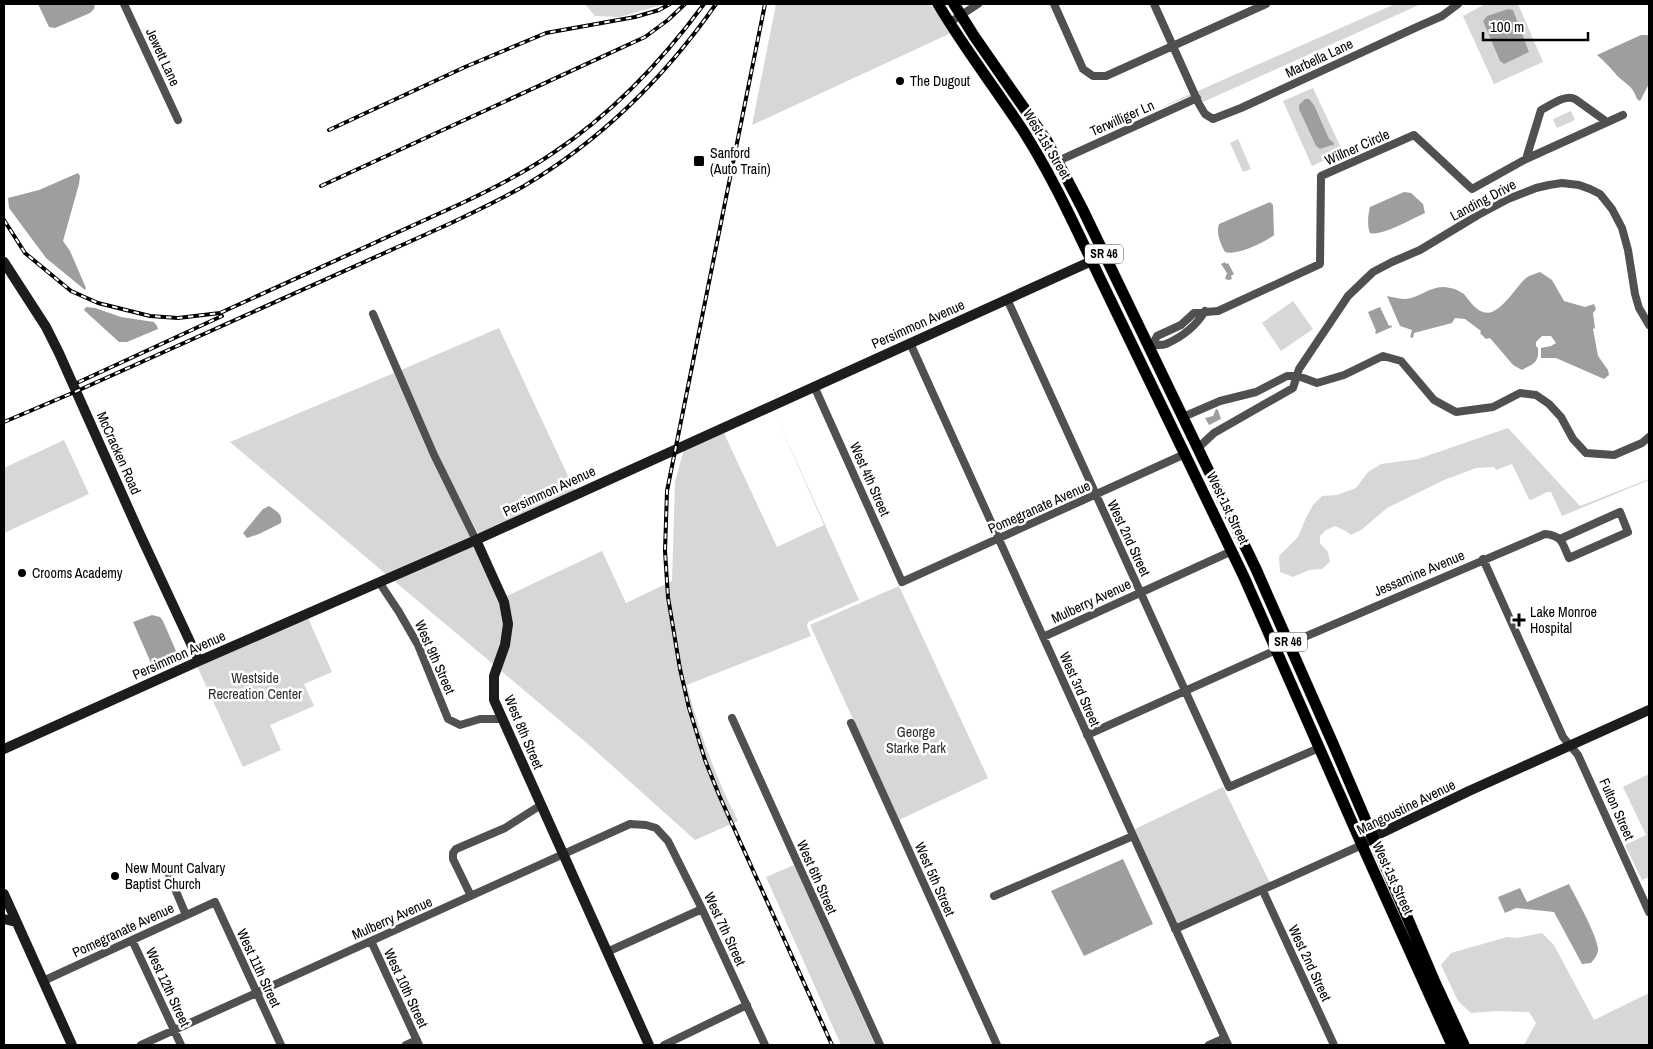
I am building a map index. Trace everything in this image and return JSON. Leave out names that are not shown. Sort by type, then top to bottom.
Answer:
[{"type":"main road","name":"West 1st Street","points":[[938,4],[949,23],[1019,124],[1058,191],[1255,601],[1452,1045]]},
{"type":"main road","name":"West 1st Street","points":[[954,4],[1033,120],[1058,161],[1151,345],[1182,417],[1256,569],[1464,1045]]},
{"type":"main road","points":[[1185,454],[1196,459],[1204,474],[1213,480]]},
{"type":"main road","points":[[1255,601],[1264,611],[1275,635],[1288,644]]},
{"type":"main road","points":[[1276,650],[1286,655],[1292,666],[1303,676]]},
{"type":"street","name":"Jewett Lane","points":[[124,4],[178,120]]},
{"type":"street","points":[[949,23],[978,4]]},
{"type":"street","points":[[1054,4],[1083,69],[1092,76],[1106,76],[1266,4]]},
{"type":"street","points":[[1154,4],[1197,98]]},
{"type":"street","name":"Marbella Lane","points":[[1197,98],[1207,116],[1212,119],[1219,118],[1417,28],[1442,16],[1458,4]]},
{"type":"street","points":[[1526,159],[1541,110],[1563,99],[1572,97],[1576,99],[1608,122]]},
{"type":"street","name":"Terwilliger Ln","points":[[1058,161],[1197,98]]},
{"type":"street","name":"Willner Circle","points":[[1151,345],[1164,345],[1182,335],[1198,323],[1205,311],[1218,311],[1320,264],[1321,176],[1414,135],[1472,189],[1526,159],[1623,115]]},
{"type":"street","name":"Landing Drive","points":[[1198,448],[1214,433],[1293,388],[1299,369],[1348,296],[1373,272],[1420,250],[1508,199],[1536,188],[1562,184],[1579,185],[1600,194],[1612,209],[1622,228],[1628,250],[1635,294],[1639,308],[1649,325]]},
{"type":"street","name":"Persimmon Avenue","points":[[4,749],[199,661],[476,540],[1105,255]]},
{"type":"street","name":"McCracken Road","points":[[4,262],[46,326],[59,352],[138,530],[199,661]]},
{"type":"street","name":"West 2nd Street","points":[[1007,299],[1229,787],[1319,748]]},
{"type":"street","name":"West 8th Street","points":[[372,314],[434,456],[476,540],[504,602],[508,624],[505,645],[494,676],[493,689],[494,700],[501,719],[649,1045]]},
{"type":"street","name":"West 3rd Street","points":[[910,343],[1226,1042]]},
{"type":"street","points":[[1182,417],[1220,401],[1256,392],[1286,376],[1298,376],[1317,383],[1344,375],[1382,356],[1401,361],[1434,400],[1456,412],[1493,407],[1520,393],[1536,395],[1549,404],[1561,417],[1573,439],[1586,453],[1614,455],[1642,443],[1649,437]]},
{"type":"street","name":"West 4th Street","points":[[814,386],[902,582]]},
{"type":"street","name":"Pomegranate Avenue","points":[[902,582],[999,540],[1185,454]]},
{"type":"street","name":"Jessamine Avenue","points":[[1288,644],[1545,534],[1555,535],[1560,539],[1569,558],[1628,532],[1620,512],[1560,539]]},
{"type":"street","name":"Mulberry Avenue","points":[[1043,637],[1232,552]]},
{"type":"street","name":"Fulton Street","points":[[1483,559],[1563,737],[1578,754],[1649,912]]},
{"type":"street","name":"West 9th Street","points":[[379,582],[410,628],[448,719],[460,725],[480,719],[501,719]]},
{"type":"street","points":[[1087,735],[1276,650]]},
{"type":"street","name":"Mangoustine Avenue","points":[[1175,929],[1362,845],[1373,837],[1469,791],[1649,710]]},
{"type":"street","name":"West 6th Street","points":[[732,718],[880,1045]]},
{"type":"street","name":"West 5th Street","points":[[851,723],[997,1045]]},
{"type":"street","points":[[470,896],[453,859],[453,853],[456,849],[505,828],[541,805]]},
{"type":"street","name":"Mulberry Avenue","points":[[141,1045],[630,824],[656,828]]},
{"type":"street","name":"West 7th Street","points":[[656,828],[668,841],[702,909],[765,1045]]},
{"type":"street","points":[[994,896],[1133,836]]},
{"type":"street","points":[[167,870],[186,915]]},
{"type":"street","name":"West 2nd Street","points":[[1263,890],[1334,1045]]},
{"type":"street","points":[[4,894],[72,1045]]},
{"type":"street","name":"Pomegranate Avenue","points":[[43,981],[215,902]]},
{"type":"street","name":"West 11th Street","points":[[215,902],[281,1045]]},
{"type":"street","points":[[607,952],[702,909]]},
{"type":"street","points":[[4,919],[16,922]]},
{"type":"street","name":"West 12th Street","points":[[132,940],[181,1045]]},
{"type":"street","name":"West 10th Street","points":[[371,941],[418,1043]]},
{"type":"street","points":[[664,1045],[747,1005]]},
{"type":"street","points":[[1209,1045],[1226,1042]]},
{"type":"street","points":[[406,1045],[418,1043]]},
{"type":"green space","points":[[585,4],[665,4],[620,17],[595,16]]},
{"type":"green space","points":[[776,4],[930,4],[951,33],[752,125]]},
{"type":"green space","points":[[1395,4],[1421,4],[1203,102],[1199,93],[1157,109]]},
{"type":"green space","points":[[1485,4],[1518,4],[1543,62],[1494,84],[1463,16]]},
{"type":"green space","points":[[1313,88],[1343,152],[1312,166],[1283,101]]},
{"type":"green space","points":[[1571,111],[1575,120],[1557,128],[1553,119]]},
{"type":"green space","points":[[1238,139],[1251,169],[1243,172],[1230,143]]},
{"type":"green space","points":[[1293,301],[1313,329],[1281,351],[1262,323]]},
{"type":"green space","points":[[499,328],[575,491],[479,535],[437,454],[401,370]]},
{"type":"green space","points":[[394,373],[430,457],[471,538],[387,575],[230,442]]},
{"type":"green space","points":[[773,409],[859,600],[808,622],[807,626],[811,636],[687,685],[709,754],[722,788],[738,821],[695,840],[588,744],[500,670],[511,634],[486,553],[507,596],[602,551],[626,603],[672,581],[675,482],[684,449],[723,431],[777,547],[824,525]]},
{"type":"green space","points":[[1508,428],[1580,506],[1649,480],[1562,516],[1551,492],[1531,500],[1529,499],[1512,464],[1496,470],[1494,467],[1476,468],[1444,480],[1387,508],[1361,530],[1351,535],[1335,526],[1326,530],[1320,536],[1320,543],[1328,552],[1330,562],[1322,569],[1309,570],[1293,577],[1280,572],[1279,556],[1298,537],[1313,505],[1322,496],[1337,495],[1356,488],[1368,472],[1381,464],[1418,459]]},
{"type":"green space","points":[[64,440],[89,494],[4,533],[4,468]]},
{"type":"green space","points":[[474,545],[494,587],[504,621],[504,632],[494,665],[393,580]]},
{"type":"green space","name":"George Starke Park","points":[[899,586],[988,778],[899,820],[810,625]]},
{"type":"green space","name":"Westside Recreation Center","points":[[308,618],[332,672],[304,684],[314,706],[270,725],[281,750],[243,767],[197,666]]},
{"type":"green space","points":[[1649,774],[1649,877],[1642,880],[1625,845],[1646,835],[1623,787]]},
{"type":"green space","points":[[1223,787],[1270,883],[1177,924],[1135,829]]},
{"type":"green space","points":[[794,865],[875,1045],[841,1045],[766,877]]},
{"type":"green space","points":[[1542,933],[1554,945],[1594,1020],[1649,993],[1649,1045],[1524,1045],[1536,1023],[1529,1012],[1498,1011],[1471,1013],[1458,1001],[1441,965],[1451,953],[1507,937],[1517,938]]},
{"type":"shaded area","points":[[38,4],[95,4],[94,9],[90,13],[55,28],[49,27]]},
{"type":"shaded area","points":[[1508,9],[1513,10],[1529,52],[1504,64],[1500,61],[1483,21],[1487,16]]},
{"type":"shaded area","points":[[1641,35],[1649,37],[1649,84],[1640,101],[1630,87],[1597,55]]},
{"type":"shaded area","points":[[1305,99],[1309,99],[1314,105],[1329,139],[1334,143],[1333,146],[1320,149],[1316,146],[1299,109],[1299,105]]},
{"type":"shaded area","points":[[78,173],[80,176],[79,184],[63,241],[70,251],[86,288],[85,290],[46,258],[9,208],[8,198],[39,190]]},
{"type":"shaded area","points":[[1404,192],[1411,193],[1423,204],[1425,213],[1389,230],[1370,233],[1368,220],[1370,207]]},
{"type":"shaded area","points":[[1270,202],[1273,205],[1274,235],[1250,248],[1230,253],[1225,252],[1219,238],[1219,224]]},
{"type":"shaded area","points":[[1225,262],[1226,264],[1228,263],[1234,274],[1231,276],[1232,279],[1229,280],[1225,279],[1227,273],[1221,264]]},
{"type":"shaded area","points":[[1540,272],[1552,280],[1564,301],[1585,307],[1594,304],[1596,309],[1593,313],[1595,328],[1593,329],[1598,356],[1608,370],[1609,375],[1604,379],[1556,358],[1541,358],[1541,348],[1556,343],[1551,336],[1542,336],[1536,342],[1538,348],[1537,360],[1522,370],[1513,365],[1490,338],[1486,339],[1480,333],[1481,331],[1465,319],[1455,318],[1452,323],[1414,333],[1413,338],[1410,337],[1412,330],[1400,326],[1387,296],[1406,299],[1438,287],[1452,288],[1464,294],[1481,311],[1489,313],[1499,308],[1526,278]]},
{"type":"shaded area","points":[[86,307],[95,308],[121,317],[154,322],[158,329],[127,342],[119,342],[84,310]]},
{"type":"shaded area","points":[[1380,307],[1389,326],[1391,325],[1392,327],[1376,334],[1368,312]]},
{"type":"shaded area","points":[[1216,409],[1221,419],[1209,425],[1205,418],[1213,416]]},
{"type":"shaded area","points":[[269,506],[280,515],[281,523],[247,538],[243,533],[263,509]]},
{"type":"shaded area","points":[[152,615],[160,617],[163,621],[176,651],[174,655],[151,663],[133,622]]},
{"type":"shaded area","points":[[1123,859],[1153,924],[1084,956],[1051,891]]},
{"type":"shaded area","points":[[1569,884],[1597,943],[1596,957],[1591,963],[1582,964],[1554,912],[1516,908],[1505,913],[1498,897],[1520,888],[1527,902]]},
{"type":"railway","points":[[329,130],[465,67],[546,33],[635,17],[659,10],[670,4]]},
{"type":"railway","points":[[321,186],[645,37],[668,20],[685,4]]},
{"type":"railway","points":[[4,220],[25,253],[71,291],[98,303],[150,316],[178,318],[220,313],[472,198],[542,160],[596,121],[635,85],[654,66],[704,4]]},
{"type":"railway","points":[[4,422],[449,224],[524,186],[579,148],[630,105],[675,57],[716,4]]},
{"type":"railway","points":[[765,4],[667,491],[665,551],[668,597],[680,669],[689,708],[705,760],[832,1045]]},
{"type":"railway","points":[[79,382],[222,316]]},
{"type":"place","name":"The Dugout","points":[[900,81]]},
{"type":"place","name":"Sanford (Auto Train)","points":[[699,161]]},
{"type":"place","name":"Crooms Academy","points":[[22,573]]},
{"type":"place","name":"Lake Monroe Hospital","points":[[1519,620]]},
{"type":"place","name":"New Mount Calvary Baptist Church","points":[[115,876]]}]
